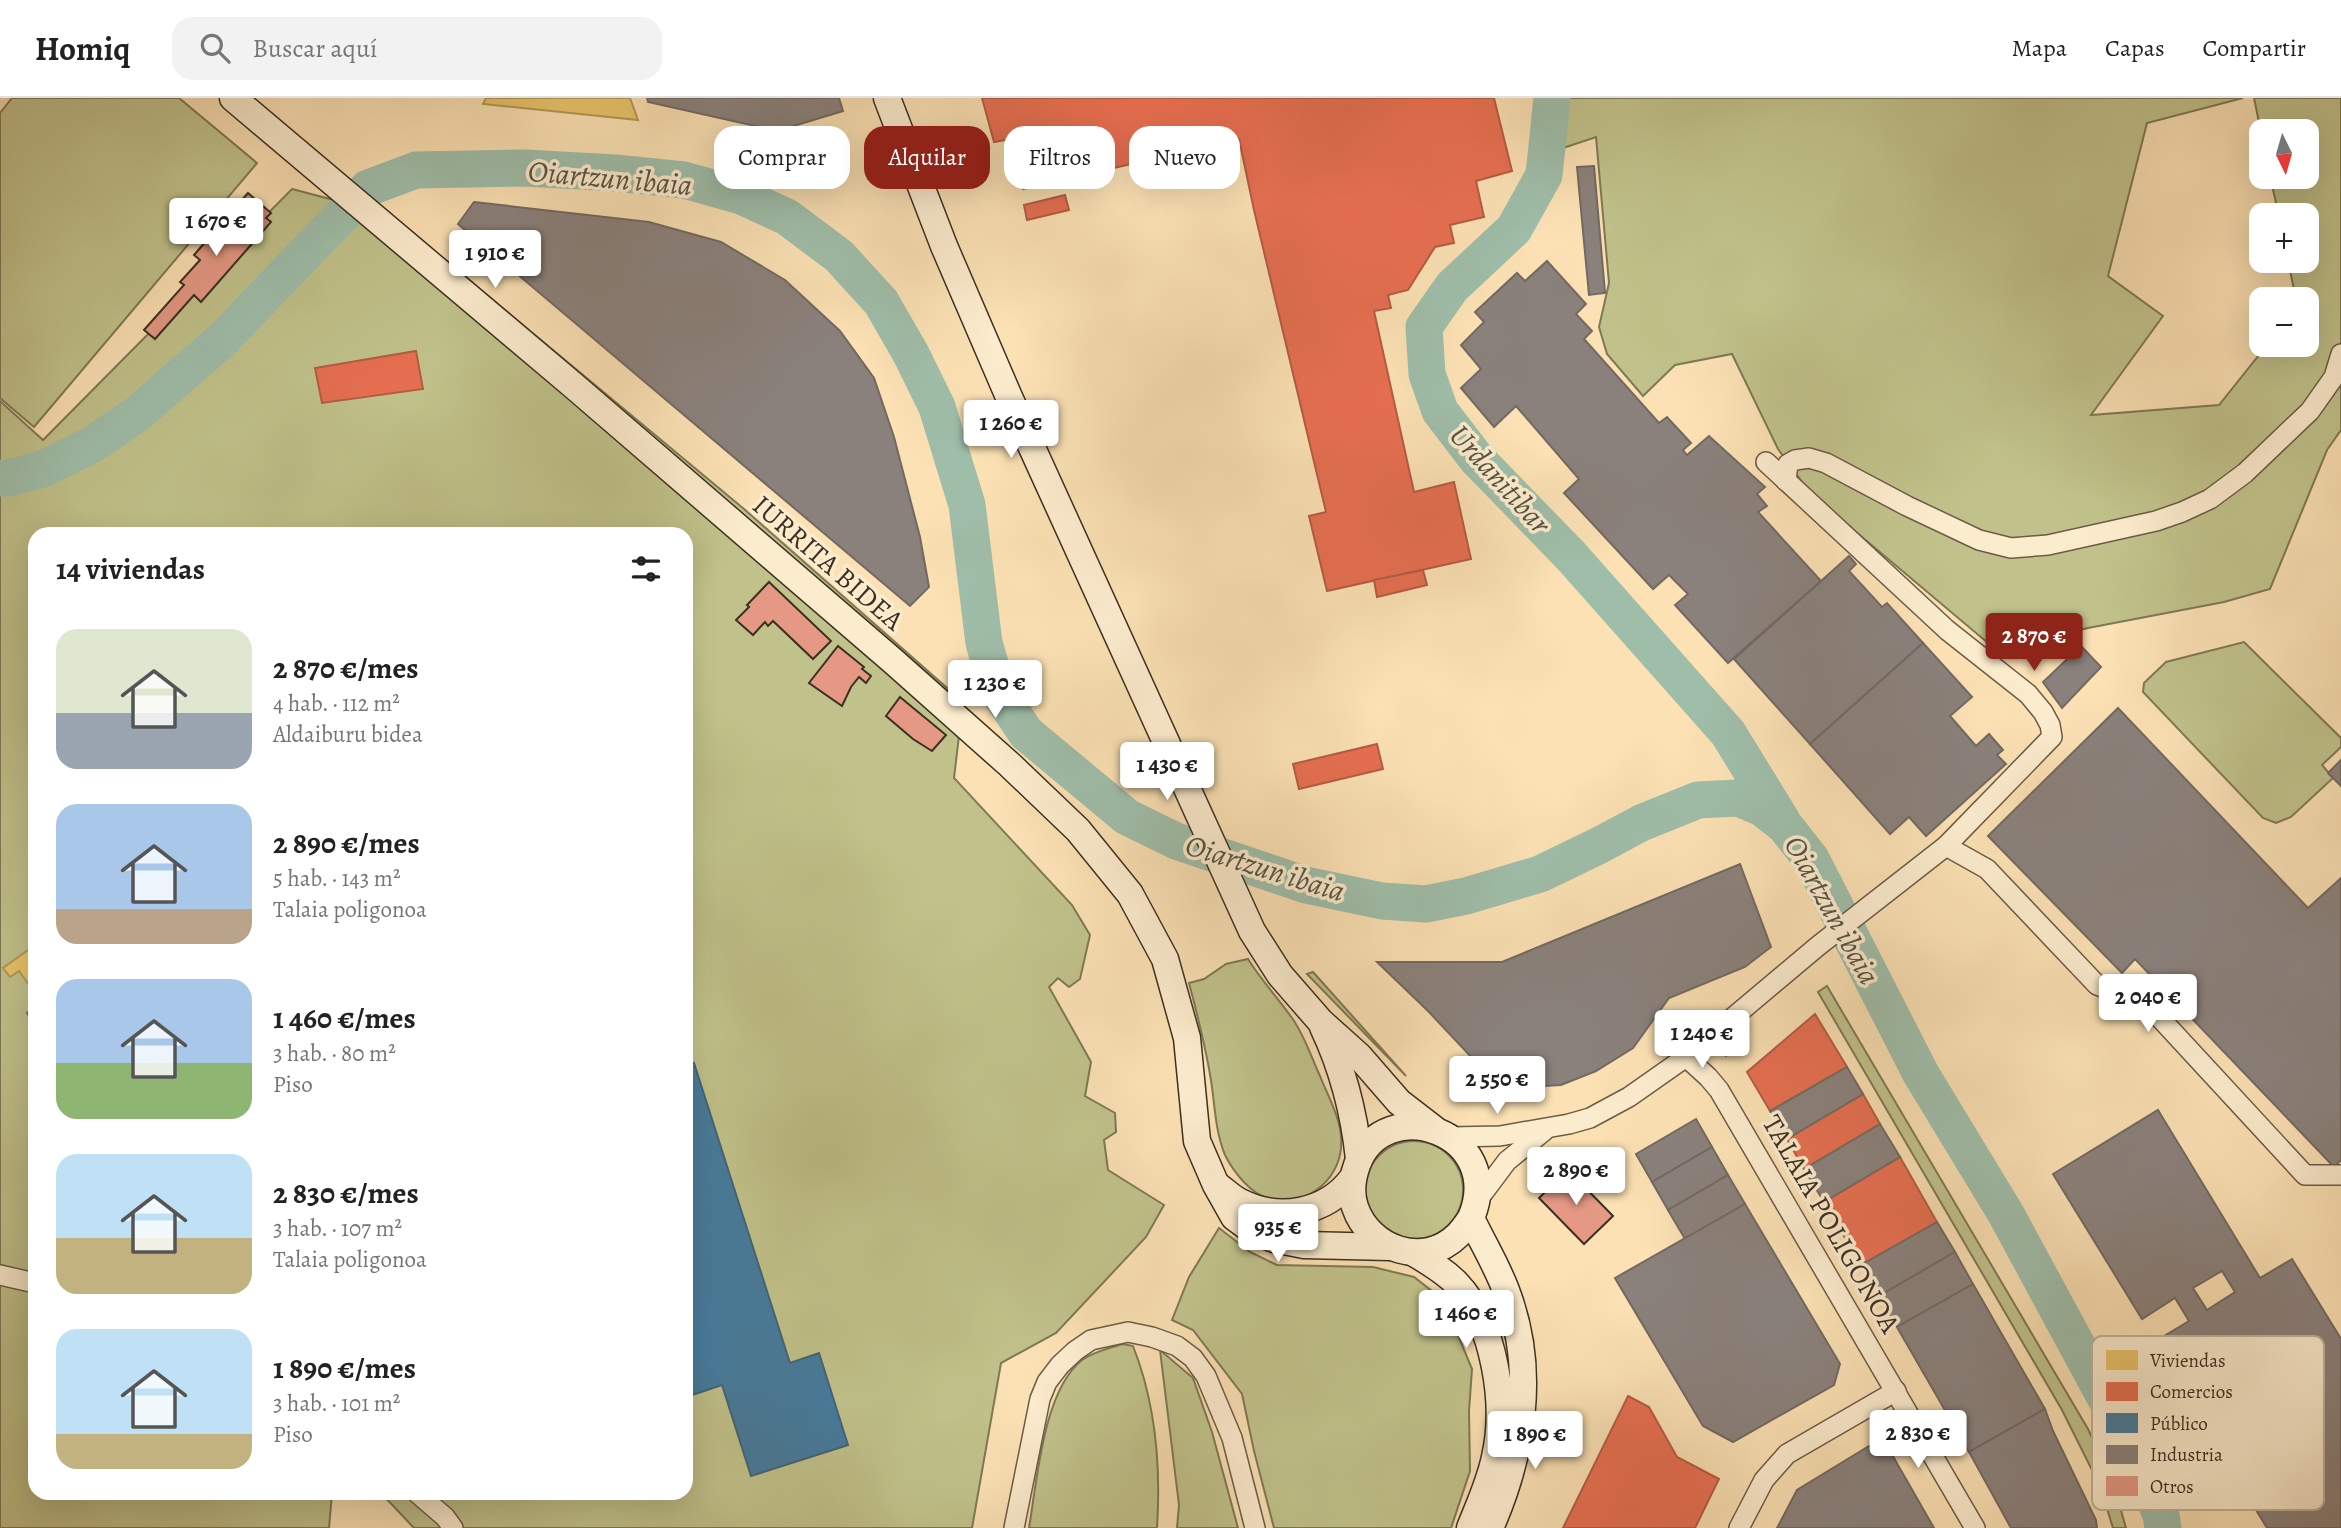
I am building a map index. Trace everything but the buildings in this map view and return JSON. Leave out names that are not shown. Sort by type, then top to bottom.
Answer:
[{"type":"main road","points":[[887,98],[944,246],[1009,397],[1178,770],[1264,952],[1280,975],[1321,1022],[1359,1056],[1399,1101],[1464,1149],[1474,1165],[1478,1182],[1474,1209],[1457,1236],[1437,1249],[1402,1250]]},
{"type":"main road","name":"IURRITA BIDEA","points":[[248,103],[297,153],[574,386],[903,670],[1078,830],[1130,894],[1165,959],[1187,1038],[1197,1141],[1216,1185],[1234,1217],[1253,1231],[1273,1239],[1304,1245],[1402,1250]]},
{"type":"main road","points":[[1321,1022],[1348,1091],[1356,1169],[1352,1200],[1359,1219],[1372,1236],[1445,1273],[1469,1298],[1484,1329],[1496,1372],[1499,1415],[1495,1457],[1470,1528]]},
{"type":"main road","points":[[1216,1185],[1241,1202],[1274,1213],[1303,1212],[1342,1192],[1370,1145],[1383,1134],[1417,1126],[1443,1133]]},
{"type":"main road","points":[[1474,1209],[1509,1297],[1520,1344],[1524,1381],[1515,1456],[1490,1528]]},
{"type":"street","points":[[1786,481],[1788,464],[1809,458],[1842,469],[1907,506],[1979,540],[2011,548],[2048,545],[2156,521],[2210,499],[2245,473],[2310,411],[2334,377],[2341,354]]},
{"type":"street","points":[[1443,1133],[1498,1136],[1547,1129],[1590,1118],[1611,1109],[1686,1057],[1945,846],[2052,737],[2050,725],[2043,712],[2028,694],[1947,630],[1766,463]]},
{"type":"street","points":[[1945,846],[1987,869],[2097,985],[2148,1005],[2305,1175],[2341,1175]]},
{"type":"street","name":"TALAIA POLIGONOA","points":[[1686,1057],[1719,1090],[1975,1528]]},
{"type":"street","points":[[1474,1209],[1507,1161],[1547,1129]]},
{"type":"street","points":[[0,1275],[28,1281]]},
{"type":"street","points":[[1014,1528],[1040,1399],[1048,1382],[1075,1351],[1091,1340],[1128,1332],[1177,1346],[1193,1358],[1206,1376],[1232,1438],[1255,1528]]},
{"type":"street","points":[[1739,1528],[1764,1480],[1787,1454],[1896,1391]]},
{"type":"street","points":[[425,1500],[453,1528]]},
{"type":"green space","points":[[12,98],[179,98],[257,163],[34,427],[0,398],[0,113]]},
{"type":"green space","points":[[1566,98],[2243,98],[2147,123],[2108,276],[2163,316],[2091,415],[2219,405],[2257,357],[2319,357],[2319,287],[2293,287],[2291,273],[2319,273],[2319,203],[2276,203],[2273,189],[2319,189],[2319,119],[2258,119],[2254,98],[2341,98],[2341,430],[2327,450],[2270,589],[2224,602],[1995,649],[1811,494],[1778,449],[1732,354],[1675,365],[1643,396],[1607,354],[1599,327],[1609,283],[1596,137],[1563,148]]},
{"type":"green space","points":[[292,189],[391,215],[744,509],[963,702],[954,778],[1072,905],[1090,935],[1080,979],[1069,987],[1058,978],[1049,987],[1091,1062],[1085,1096],[1115,1113],[1116,1132],[1104,1140],[1108,1170],[1164,1205],[1146,1237],[1056,1333],[1001,1363],[972,1528],[414,1528],[388,1500],[693,1500],[693,527],[28,527],[28,1500],[331,1500],[329,1528],[0,1528],[0,401],[43,440]]},
{"type":"green space","points":[[2244,642],[2341,738],[2341,747],[2322,765],[2333,778],[2291,817],[2276,823],[2263,818],[2143,692],[2144,683],[2166,662]]},
{"type":"green space","points":[[1248,959],[1301,1032],[1340,1128],[1341,1151],[1330,1176],[1310,1194],[1298,1199],[1270,1199],[1250,1188],[1228,1161],[1218,1130],[1208,1061],[1189,983],[1204,979],[1226,964]]},
{"type":"green space","points":[[1313,972],[1406,1076],[1307,974]]},
{"type":"green space","points":[[1827,986],[2088,1429],[2092,1438],[2092,1470],[2062,1410],[1818,992]]},
{"type":"green space","points":[[1738,1029],[1746,1040],[1727,1055],[1730,1044]]},
{"type":"green space","points":[[1414,1141],[1433,1145],[1448,1156],[1459,1171],[1463,1190],[1459,1209],[1448,1224],[1433,1235],[1414,1239],[1395,1235],[1380,1224],[1369,1209],[1365,1190],[1369,1171],[1380,1156],[1395,1145]]},
{"type":"green space","points":[[1219,1228],[1250,1252],[1277,1265],[1373,1267],[1414,1277],[1437,1295],[1455,1328],[1472,1369],[1469,1411],[1470,1471],[1451,1528],[1274,1528],[1242,1394],[1193,1330],[1172,1320],[1189,1277]]},
{"type":"green space","points":[[1123,1344],[1133,1346],[1152,1413],[1157,1458],[1157,1528],[1029,1528],[1044,1438],[1058,1393],[1069,1374],[1082,1360],[1096,1352]]},
{"type":"green space","points":[[1160,1350],[1193,1378],[1212,1432],[1238,1528],[1177,1528],[1179,1505]]},
{"type":"green space","points":[[2107,1510],[2121,1510],[2126,1528],[2113,1528]]},
{"type":"waterway","name":"Urdanitibar","points":[[1552,98],[1544,175],[1514,229],[1452,287],[1424,327],[1427,374],[1440,411],[1476,458],[1571,556],[1728,733],[1782,821]]},
{"type":"waterway","name":"Oiartzun ibaia","points":[[0,478],[43,469],[93,444],[137,414],[222,340],[368,188],[416,170],[525,168],[684,180],[741,196],[787,217],[839,256],[881,302],[911,354],[937,407],[967,505],[984,643],[998,691],[1026,733],[1127,817],[1176,841],[1306,885],[1382,901],[1426,904],[1466,896],[1540,874],[1641,823],[1698,800],[1738,798],[1762,808],[1785,826],[1811,859],[1921,1074],[2006,1214],[2092,1373]]},
{"type":"waterway","name":"Oiartzun ibaia","points":[[2159,1510],[2163,1528]]}]
